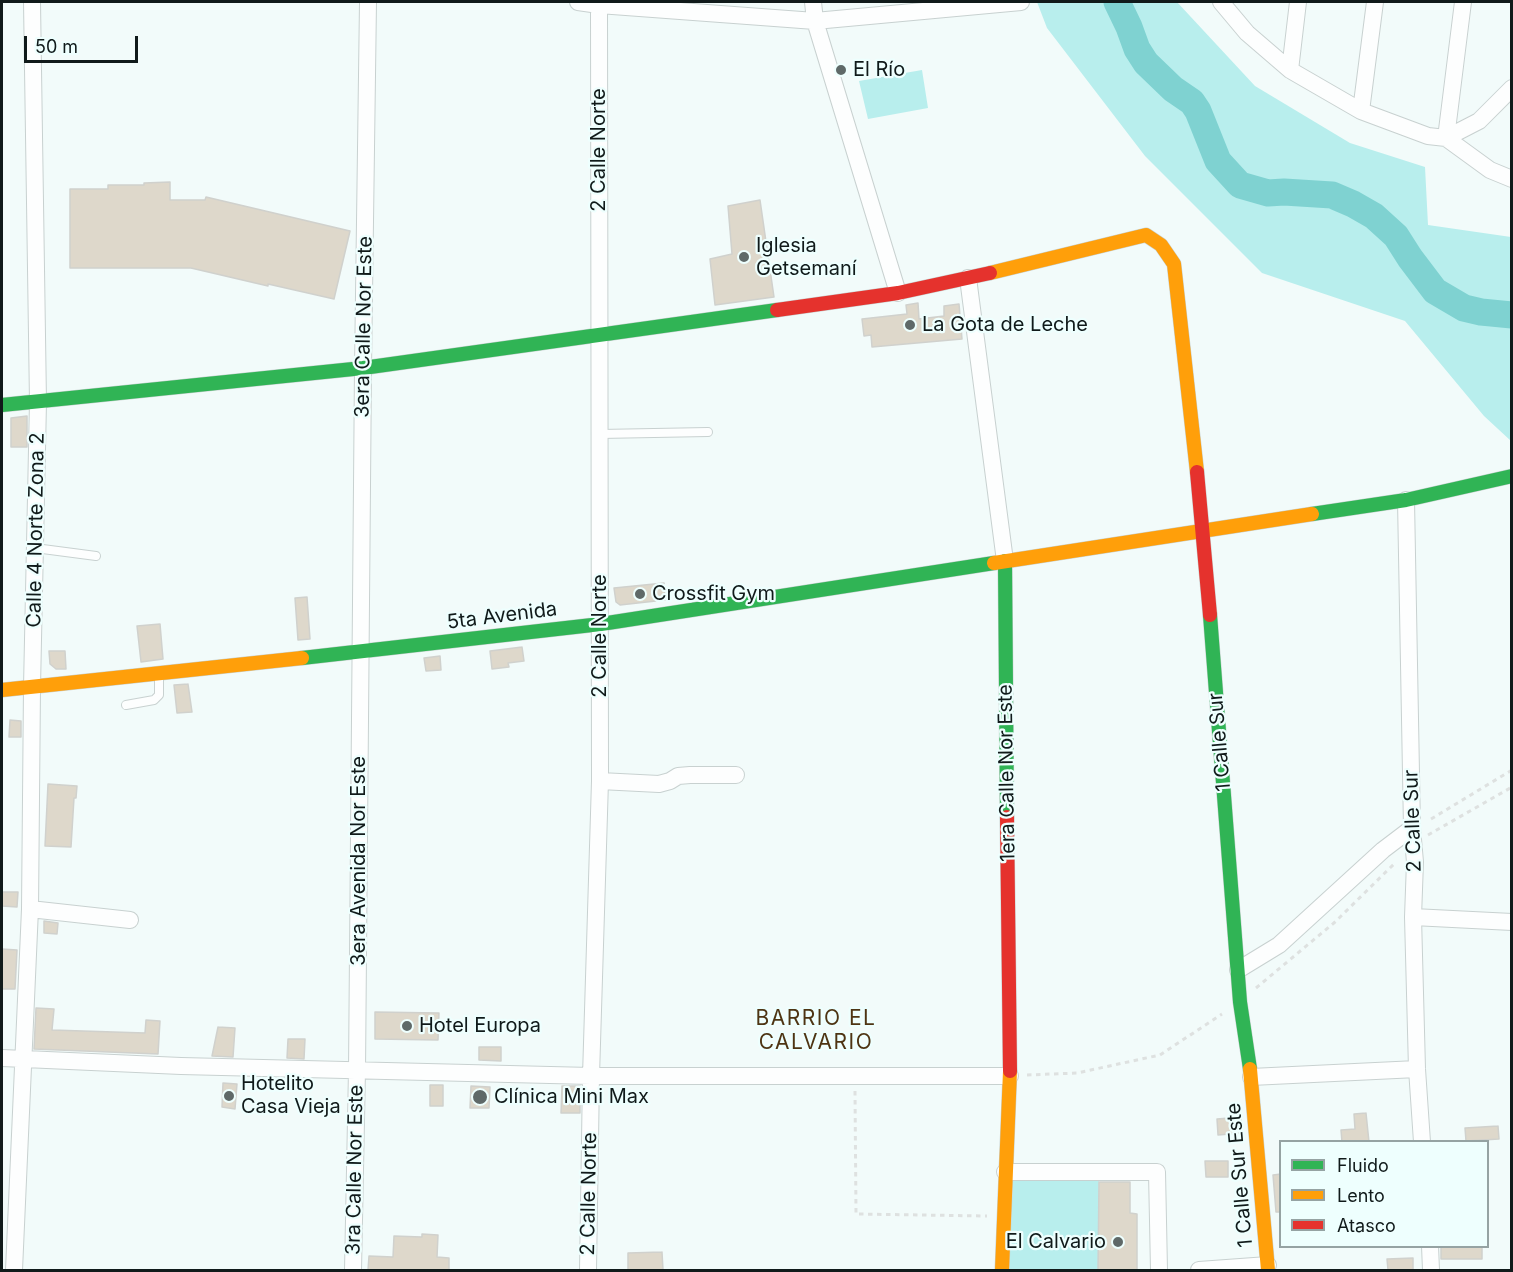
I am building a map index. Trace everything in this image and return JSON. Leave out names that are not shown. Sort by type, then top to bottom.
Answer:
[{"type":"street","name":"Calle 4 Norte Zona 2","points":[[14,1270],[30,909],[38,402],[32,2]]},
{"type":"street","name":"3era Calle Nor Este","points":[[360,652],[368,2]]},
{"type":"street","points":[[578,2],[815,21],[1021,2]]},
{"type":"street","points":[[813,2],[815,21],[898,293]]},
{"type":"street","points":[[1221,2],[1247,33],[1290,70],[1361,111],[1428,136],[1446,138],[1491,170],[1512,179]]},
{"type":"street","points":[[1290,70],[1298,2]]},
{"type":"street","points":[[1361,111],[1375,2]]},
{"type":"street","points":[[1446,138],[1463,2]]},
{"type":"street","name":"2 Calle Norte","points":[[588,1270],[600,781],[599,3]]},
{"type":"street","points":[[1446,138],[1479,121],[1512,88]]},
{"type":"street","name":"1 Calle Sur","points":[[968,278],[1146,235],[1161,245],[1174,264],[1203,531],[1240,1002],[1251,1077]]},
{"type":"street","points":[[2,405],[363,368],[898,293],[968,278]]},
{"type":"street","name":"1era Calle Nor Este","points":[[968,278],[1005,561],[1010,1076],[1002,1270]]},
{"type":"street","name":"5ta Avenida","points":[[2,690],[601,624],[1406,500],[1512,476]]},
{"type":"street","name":"2 Calle Sur","points":[[1406,500],[1413,917],[1422,1140]]},
{"type":"street","name":"3era Avenida Nor Este","points":[[357,1070],[360,652]]},
{"type":"street","points":[[600,781],[659,784],[678,776],[736,775]]},
{"type":"street","points":[[1239,970],[1279,945],[1383,849],[1413,835]]},
{"type":"street","points":[[30,909],[130,920]]},
{"type":"street","points":[[1413,917],[1512,922]]},
{"type":"street","points":[[2,1058],[181,1066],[591,1076],[1010,1076]]},
{"type":"street","points":[[1251,1077],[1418,1069]]},
{"type":"street","name":"3ra Calle Nor Este","points":[[353,1270],[357,1070]]},
{"type":"street","name":"1 Calle Sur Este","points":[[1251,1077],[1268,1268]]},
{"type":"street","points":[[1005,1172],[1157,1172],[1159,1270]]},
{"type":"street","points":[[1430,1248],[1431,1270]]},
{"type":"street","points":[[1199,1270],[1268,1268]]},
{"type":"lane","points":[[600,434],[708,432]]},
{"type":"lane","points":[[35,548],[96,556]]},
{"type":"lane","points":[[126,705],[153,700],[159,696],[159,674]]},
{"type":"path","points":[[1431,819],[1512,770]]},
{"type":"path","points":[[1413,835],[1512,787]]},
{"type":"path","points":[[1240,1002],[1335,922],[1396,862]]},
{"type":"path","points":[[1010,1076],[1077,1073],[1160,1055],[1228,1010]]},
{"type":"path","points":[[855,1076],[856,1214],[1004,1216]]},
{"type":"shaded area","points":[[1037,2],[1177,2],[1255,86],[1350,143],[1425,167],[1428,225],[1511,237],[1511,441],[1484,416],[1405,321],[1262,273],[1145,156],[1047,28]]},
{"type":"shaded area","points":[[922,70],[928,108],[868,119],[859,81]]},
{"type":"shaded area","points":[[1013,1178],[1099,1179],[1098,1270],[1009,1270]]},
{"type":"building","points":[[170,182],[170,200],[205,200],[206,197],[350,231],[334,299],[191,268],[70,268],[70,189],[108,189],[108,185]]},
{"type":"building","name":"Iglesia Getsemaní","points":[[760,200],[774,297],[715,305],[710,259],[732,254],[728,206]]},
{"type":"building","name":"La Gota de Leche","points":[[918,303],[919,319],[944,316],[944,306],[959,304],[962,339],[872,347],[871,335],[864,336],[862,319],[907,314],[906,305]]},
{"type":"building","points":[[27,416],[27,447],[11,447],[11,418]]},
{"type":"building","name":"Crossfit Gym","points":[[664,583],[665,600],[620,605],[616,602],[614,588]]},
{"type":"building","points":[[307,597],[310,639],[298,640],[295,598]]},
{"type":"building","points":[[160,624],[163,659],[141,662],[137,626]]},
{"type":"building","points":[[522,647],[524,661],[508,663],[509,667],[492,669],[490,651]]},
{"type":"building","points":[[49,651],[65,651],[66,669],[56,669],[50,664]]},
{"type":"building","points":[[440,656],[441,670],[426,671],[424,658]]},
{"type":"building","points":[[188,684],[192,712],[177,713],[174,685]]},
{"type":"building","points":[[10,720],[21,721],[21,737],[9,737]]},
{"type":"building","points":[[48,784],[77,786],[76,798],[74,798],[71,847],[45,846]]},
{"type":"building","points":[[2,892],[18,892],[17,907],[2,906]]},
{"type":"building","points":[[44,921],[58,923],[57,934],[44,933]]},
{"type":"building","points":[[2,949],[17,950],[15,989],[2,989]]},
{"type":"building","points":[[36,1008],[54,1009],[52,1030],[145,1033],[146,1020],[160,1021],[158,1054],[34,1049]]},
{"type":"building","name":"Hotel Europa","points":[[375,1012],[439,1013],[438,1040],[375,1039]]},
{"type":"building","points":[[218,1027],[235,1028],[233,1057],[212,1056]]},
{"type":"building","points":[[288,1039],[305,1039],[304,1059],[287,1058]]},
{"type":"building","points":[[479,1047],[501,1047],[501,1061],[479,1060]]},
{"type":"building","name":"Hotelito Casa Vieja","points":[[223,1083],[237,1084],[235,1109],[222,1107]]},
{"type":"building","points":[[430,1085],[443,1085],[443,1106],[430,1106]]},
{"type":"building","name":"Clínica Mini Max","points":[[471,1086],[490,1087],[489,1108],[470,1108]]},
{"type":"building","points":[[562,1086],[580,1086],[580,1113],[561,1113]]},
{"type":"building","points":[[1366,1113],[1369,1140],[1342,1140],[1341,1130],[1355,1129],[1354,1114]]},
{"type":"building","points":[[1241,1117],[1242,1133],[1218,1135],[1217,1119]]},
{"type":"building","points":[[1498,1126],[1499,1139],[1466,1140],[1465,1128]]},
{"type":"building","points":[[1205,1161],[1228,1161],[1228,1177],[1206,1177]]},
{"type":"building","points":[[1279,1174],[1279,1212],[1276,1212],[1273,1175]]},
{"type":"building","name":"El Calvario","points":[[1099,1182],[1130,1182],[1130,1213],[1137,1214],[1137,1270],[1098,1270]]},
{"type":"building","points":[[422,1234],[438,1235],[437,1257],[449,1258],[449,1270],[368,1270],[369,1256],[393,1257],[394,1236],[422,1237]]},
{"type":"building","points":[[1441,1248],[1482,1248],[1482,1259],[1441,1259]]},
{"type":"building","points":[[662,1252],[663,1270],[628,1270],[628,1253]]},
{"type":"building","points":[[1413,1258],[1413,1270],[1388,1270],[1387,1259]]},
{"type":"waterway","points":[[1117,2],[1137,49],[1146,63],[1173,89],[1192,102],[1198,111],[1218,161],[1240,185],[1268,193],[1332,195],[1353,204],[1374,216],[1396,236],[1435,291],[1464,308],[1512,315]]},
{"type":"traffic: fast","points":[[2,405],[363,368],[777,310]]},
{"type":"traffic: fast","points":[[1312,514],[1406,500],[1512,476]]},
{"type":"traffic: fast","points":[[1005,561],[1007,817]]},
{"type":"traffic: fast","points":[[302,658],[601,624],[994,563]]},
{"type":"traffic: fast","points":[[1210,615],[1240,1002],[1250,1069]]},
{"type":"traffic: slow","points":[[990,273],[1146,235],[1161,245],[1174,264],[1197,472]]},
{"type":"traffic: slow","points":[[994,563],[1312,514]]},
{"type":"traffic: slow","points":[[2,690],[302,658]]},
{"type":"traffic: slow","points":[[1250,1069],[1268,1270]]},
{"type":"traffic: slow","points":[[1002,1270],[1010,1071]]},
{"type":"traffic: jam","points":[[777,310],[898,293],[990,273]]},
{"type":"traffic: jam","points":[[1197,472],[1210,615]]},
{"type":"traffic: jam","points":[[1007,817],[1010,1071]]},
{"type":"place","name":"El Río","points":[[841,70]]},
{"type":"place","name":"Iglesia Getsemaní","points":[[744,257]]},
{"type":"place","name":"La Gota de Leche","points":[[910,325]]},
{"type":"place","name":"Crossfit Gym","points":[[640,594]]},
{"type":"place","name":"Hotel Europa","points":[[407,1026]]},
{"type":"place","name":"Hotelito Casa Vieja","points":[[229,1096]]},
{"type":"place","name":"Clínica Mini Max","points":[[480,1097]]},
{"type":"place","name":"El Calvario","points":[[1118,1242]]},
{"type":"district","name":"BARRIO EL CALVARIO","points":[[816,1031]]}]
